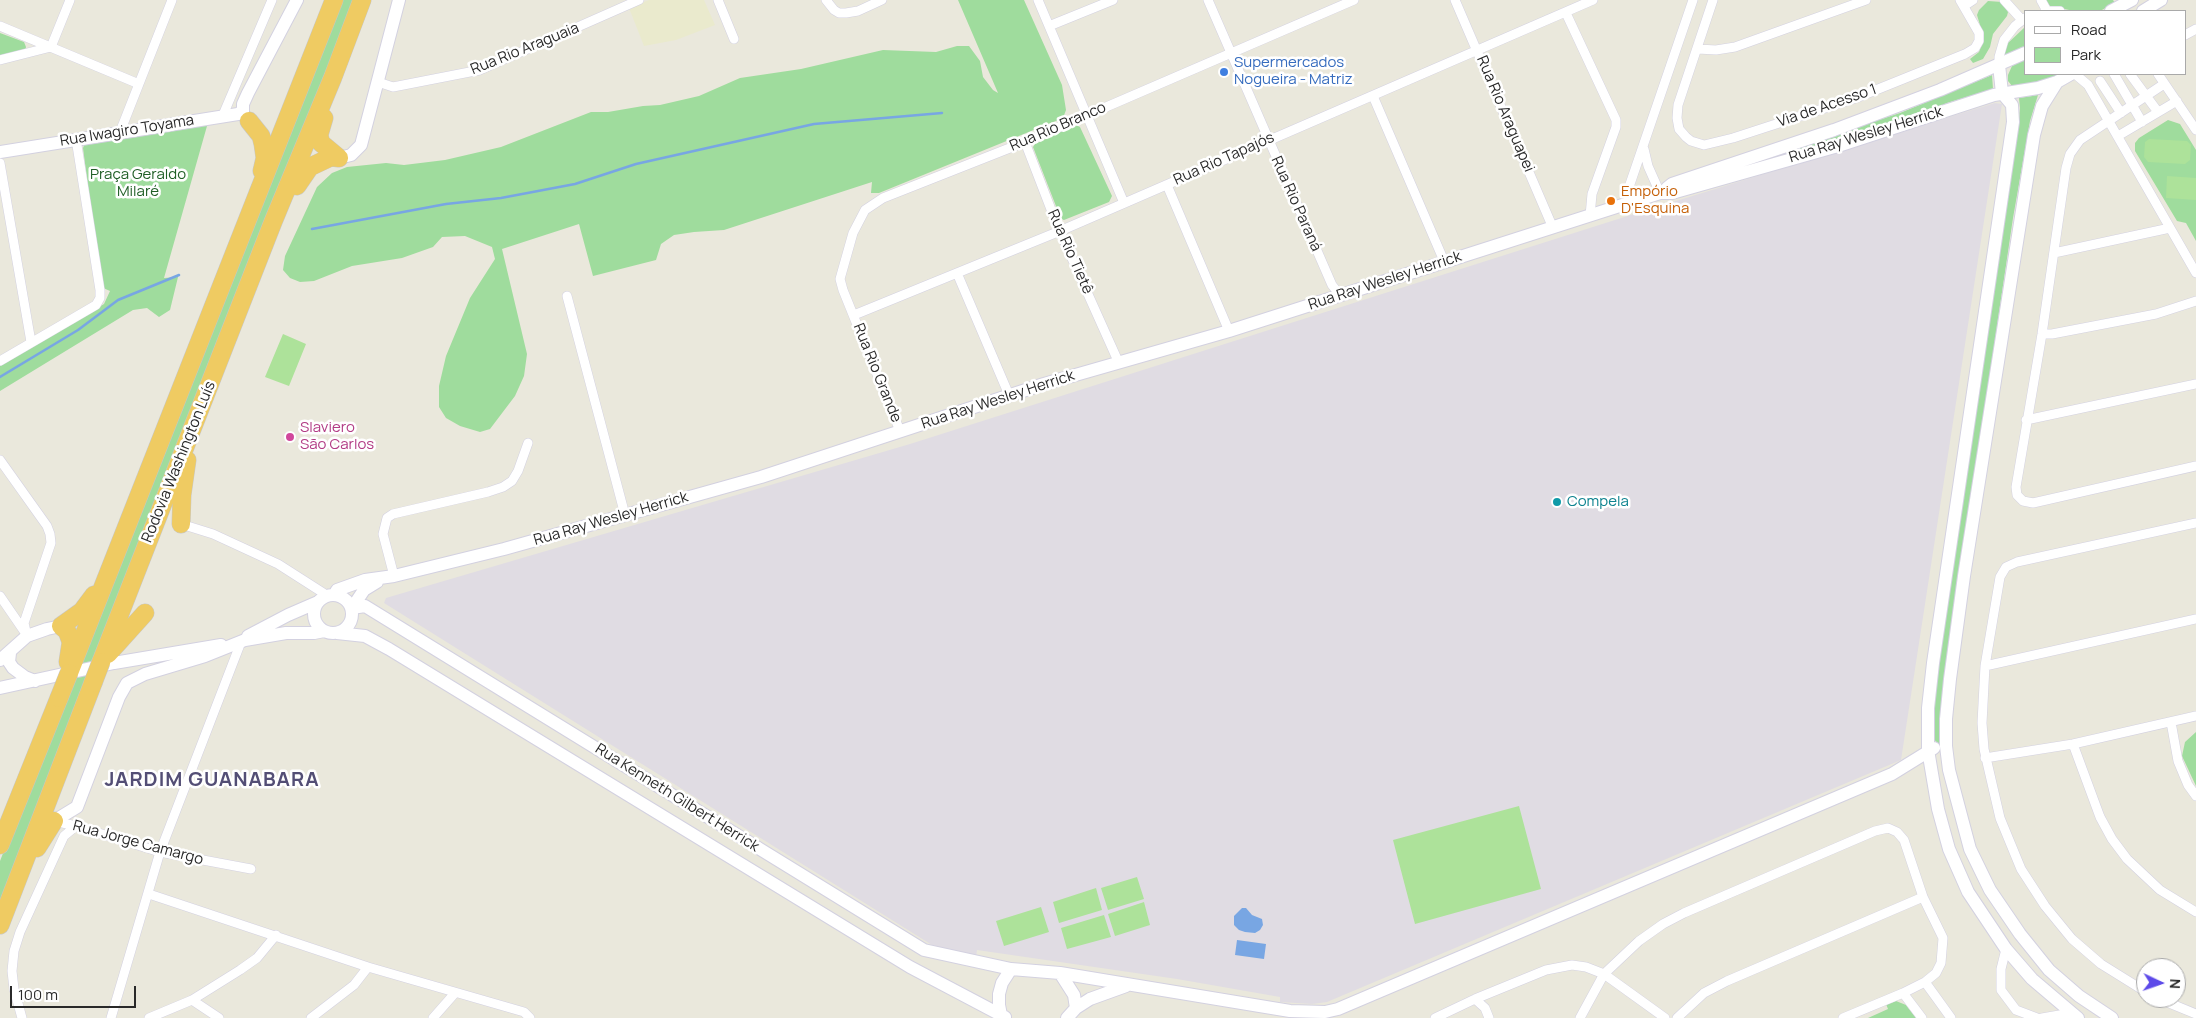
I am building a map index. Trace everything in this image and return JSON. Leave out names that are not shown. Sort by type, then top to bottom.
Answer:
[{"type":"highway","name":"Rodovia Washington Luís","points":[[0,845],[107,580],[334,0]]},
{"type":"highway","name":"Rodovia Washington Luís","points":[[0,925],[201,405],[273,222],[334,77],[361,3]]},
{"type":"highway","points":[[246,116],[267,125],[280,121],[287,111],[307,68]]},
{"type":"highway","points":[[334,77],[329,103],[319,135],[321,143],[339,158]]},
{"type":"highway","points":[[246,116],[260,136],[265,158],[248,221]]},
{"type":"highway","points":[[273,222],[310,166],[330,157],[339,158]]},
{"type":"highway","points":[[181,524],[182,495],[191,440],[201,405]]},
{"type":"highway","points":[[70,672],[68,662],[71,642],[67,631],[61,626],[82,611],[107,580]]},
{"type":"highway","points":[[102,661],[145,613]]},
{"type":"highway","points":[[0,820],[46,731]]},
{"type":"highway","points":[[22,865],[35,852],[54,822]]},
{"type":"street","points":[[50,47],[70,0]]},
{"type":"street","points":[[120,132],[172,0]]},
{"type":"street","points":[[223,115],[272,0]]},
{"type":"street","points":[[246,116],[243,104],[297,0]]},
{"type":"street","points":[[339,158],[351,156],[361,145],[399,0]]},
{"type":"street","name":"Rua Rio Araguaia","points":[[378,82],[393,87],[480,70],[503,62],[639,0]]},
{"type":"street","points":[[718,0],[734,39]]},
{"type":"street","points":[[826,0],[839,13],[858,11],[882,0]]},
{"type":"street","points":[[1038,0],[1124,203]]},
{"type":"street","points":[[1049,26],[1113,0]]},
{"type":"street","name":"Rua Rio Paraná","points":[[1208,0],[1332,285],[1340,295]]},
{"type":"street","name":"Rua Rio Branco","points":[[854,315],[840,279],[853,233],[865,210],[883,198],[1025,142],[1354,0]]},
{"type":"street","name":"Rua Rio Araguapei","points":[[1455,0],[1553,228]]},
{"type":"street","name":"Rua Rio Tapajós","points":[[854,315],[1060,231],[1593,0]]},
{"type":"street","points":[[1630,204],[1628,196],[1629,187],[1644,149],[1693,0]]},
{"type":"street","points":[[1713,0],[1698,49],[1716,50],[1736,47],[1866,0]]},
{"type":"street","points":[[1962,3],[1973,0]]},
{"type":"street","points":[[2004,0],[2023,19],[2004,40],[1998,57],[2002,93],[2012,105],[2013,122],[1933,663],[1928,708],[1928,750],[1949,850],[1968,892],[2006,949],[2032,979],[2075,1015]]},
{"type":"street","points":[[2113,10],[2132,0]]},
{"type":"street","points":[[2145,10],[2161,0]]},
{"type":"street","name":"Via de Acesso 1","points":[[1698,49],[1678,105],[1677,118],[1679,129],[1691,142],[1704,145],[1856,98],[1966,54],[1975,48],[1979,41],[1979,33],[1962,3]]},
{"type":"street","points":[[1566,13],[1616,120],[1613,136],[1592,194],[1590,216]]},
{"type":"street","points":[[0,26],[139,84]]},
{"type":"street","points":[[0,60],[50,47]]},
{"type":"street","name":"Rua Ray Wesley Herrick","points":[[1660,194],[1672,184],[1834,130],[2024,53]]},
{"type":"street","name":"Rua Ray Wesley Herrick","points":[[54,822],[77,806],[119,697],[127,683],[145,674],[205,656],[243,641],[247,636],[326,598],[337,590],[365,580],[390,577],[504,549],[761,477],[1009,395],[1118,361],[1228,331],[1660,194],[1672,193],[1838,146],[2002,93],[2038,88],[2071,75]]},
{"type":"street","points":[[2074,75],[2088,86],[2196,273]]},
{"type":"street","points":[[2088,86],[2107,75]]},
{"type":"street","points":[[2115,75],[2142,122]]},
{"type":"street","points":[[2131,75],[2158,112]]},
{"type":"street","points":[[2159,75],[2195,126]]},
{"type":"street","points":[[2100,80],[2122,113]]},
{"type":"street","points":[[2057,82],[2042,106],[2033,145],[1964,576],[1950,679],[1946,719],[1946,746],[1949,770],[1970,849],[1990,890],[2020,934],[2049,970],[2079,996],[2112,1018]]},
{"type":"street","points":[[2164,84],[2080,140],[2070,154],[2066,168],[2042,334],[2026,420],[2016,487],[2017,495],[2023,501],[2033,503],[2196,466]]},
{"type":"street","points":[[1373,96],[1444,261]]},
{"type":"street","points":[[2118,136],[2177,101]]},
{"type":"street","name":"Rua Iwagiro Toyama","points":[[0,152],[223,115],[246,116]]},
{"type":"street","points":[[0,360],[96,305],[100,298],[76,139]]},
{"type":"street","name":"Rua Rio Tietê","points":[[1025,142],[1060,231],[1118,361]]},
{"type":"street","points":[[1644,149],[1648,166],[1660,194]]},
{"type":"street","points":[[0,163],[31,342]]},
{"type":"street","points":[[1167,185],[1228,331]]},
{"type":"street","points":[[2054,252],[2170,228]]},
{"type":"street","points":[[957,273],[1009,395]]},
{"type":"street","points":[[568,296],[625,515]]},
{"type":"street","points":[[2042,334],[2052,334],[2156,314],[2196,301]]},
{"type":"street","name":"Rua Rio Grande","points":[[854,315],[900,431]]},
{"type":"street","points":[[2026,420],[2196,384]]},
{"type":"street","points":[[352,608],[364,590],[390,577],[383,534],[387,518],[393,514],[503,487],[512,481],[518,471],[528,443]]},
{"type":"street","points":[[0,460],[47,526],[51,543],[24,623],[26,636]]},
{"type":"street","points":[[2136,986],[2101,964],[2072,939],[2038,896],[2021,869],[2007,838],[1985,758],[1982,723],[1985,666],[2000,577],[2006,567],[2017,562],[2196,523]]},
{"type":"street","points":[[181,524],[213,534],[278,564],[326,598],[347,600],[352,608],[352,620],[348,626],[337,633]]},
{"type":"street","points":[[0,596],[26,636]]},
{"type":"street","points":[[324,631],[319,627],[314,615],[326,598]]},
{"type":"street","name":"Rua Kenneth Gilbert Herrick","points":[[352,608],[365,606],[924,950],[1011,968],[1060,973],[1290,1011],[1325,1012],[1338,1009],[1892,774]]},
{"type":"street","points":[[1985,666],[2196,619]]},
{"type":"street","points":[[36,681],[25,677],[12,668],[5,656],[26,636],[38,631],[61,626]]},
{"type":"street","points":[[0,688],[114,663],[286,633],[324,631],[365,636],[886,953],[1004,1016]]},
{"type":"street","points":[[111,1018],[160,852],[243,641]]},
{"type":"street","points":[[1985,758],[2073,744],[2196,716]]},
{"type":"street","points":[[2171,722],[2178,761],[2188,785],[2196,796]]},
{"type":"street","points":[[2073,744],[2100,817],[2112,839],[2127,859],[2160,890],[2196,912]]},
{"type":"street","points":[[1892,774],[1915,761],[1928,750],[1946,746]]},
{"type":"street","points":[[1892,774],[1917,770],[1932,775],[1949,770]]},
{"type":"street","name":"Rua Jorge Camargo","points":[[54,822],[76,826],[160,852],[251,869]]},
{"type":"street","points":[[22,1018],[14,989],[12,971],[14,951],[20,932],[64,836],[76,826]]},
{"type":"street","points":[[1580,1018],[1604,974],[1639,942],[1664,924],[1684,913],[1880,829],[1893,830],[1904,840],[1923,897],[1942,938],[1941,964],[1936,973],[1925,982],[1903,994],[1843,1018]]},
{"type":"street","points":[[149,894],[368,966],[524,1012],[530,1018]]},
{"type":"street","points":[[1678,1018],[1704,993],[1727,981],[1923,897]]},
{"type":"street","points":[[2020,934],[2010,940],[2006,949],[2000,969],[2000,990],[2014,1014],[2037,1018]]},
{"type":"street","points":[[149,1018],[192,1000],[256,958],[276,935]]},
{"type":"street","points":[[1435,1018],[1475,999],[1559,966],[1572,965],[1586,967],[1604,974],[1665,1018]]},
{"type":"street","points":[[311,1018],[354,985],[368,966]]},
{"type":"street","points":[[1004,1016],[999,1005],[1000,994],[1002,983],[1011,968]]},
{"type":"street","points":[[1060,973],[1074,995],[1076,1008]]},
{"type":"street","points":[[1925,982],[1951,1018]]},
{"type":"street","points":[[1067,1018],[1076,1008],[1090,999],[1128,985]]},
{"type":"street","points":[[432,1018],[456,993]]},
{"type":"street","points":[[1903,994],[1922,1018]]},
{"type":"street","points":[[2075,1015],[2079,996]]},
{"type":"street","points":[[1475,999],[1486,1008],[1489,1018]]},
{"type":"street","points":[[192,1000],[219,1018]]},
{"type":"street","points":[[2182,1008],[2196,1014]]},
{"type":"street","points":[[2042,1018],[2075,1015]]},
{"type":"shaded area","points":[[649,0],[704,0],[715,25],[676,40],[644,46],[629,8]]},
{"type":"shaded area","points":[[1995,103],[2002,104],[1901,760],[1327,1002],[1312,1004],[1280,1002],[1280,997],[1177,979],[977,950],[976,957],[932,945],[384,603],[386,598],[910,444],[1637,213]]},
{"type":"green space","points":[[340,0],[355,0],[94,665],[77,668]]},
{"type":"green space","points":[[958,0],[1024,0],[1062,85],[1066,110],[1063,118],[879,193],[871,193],[872,182],[724,230],[674,235],[661,244],[656,260],[593,276],[579,224],[502,249],[527,354],[524,376],[515,396],[490,429],[480,432],[460,426],[446,418],[439,407],[439,386],[446,356],[470,298],[495,259],[492,247],[465,236],[442,237],[433,247],[402,258],[352,266],[314,281],[300,282],[290,278],[283,270],[285,256],[317,187],[332,173],[347,167],[386,163],[404,165],[445,160],[501,147],[591,112],[608,112],[660,105],[699,96],[740,78],[801,69],[883,50],[936,52],[957,46],[969,46],[980,61],[983,77],[993,90],[998,93]]},
{"type":"green space","points":[[2045,0],[2113,0],[2115,3],[2102,10],[2069,10],[2050,6]]},
{"type":"green space","points":[[1988,1],[2002,2],[2008,12],[1993,34],[1990,47],[1983,59],[1973,63],[1970,59],[1979,52],[1984,39],[1977,15],[1979,10]]},
{"type":"green space","points":[[2024,28],[2024,48],[2005,55],[2004,51],[2008,43]]},
{"type":"green space","points":[[0,33],[24,42],[25,51],[0,57]]},
{"type":"green space","points":[[2024,60],[2024,75],[2059,75],[2048,80],[2013,87],[2008,81],[2008,75],[2012,66]]},
{"type":"green space","points":[[1992,75],[1993,89],[1947,103],[1928,112],[1768,160],[1689,181],[1900,113]]},
{"type":"green space","points":[[2038,95],[2030,121],[2013,218],[1947,663],[1941,743],[1937,743],[1934,739],[1935,691],[2018,131],[2019,98]]},
{"type":"green space","points":[[2168,120],[2180,124],[2196,150],[2196,241],[2186,223],[2177,221],[2135,151],[2135,143],[2139,138]]},
{"type":"green space","name":"Praça Geraldo Milaré","points":[[205,123],[207,126],[164,278],[178,277],[170,310],[159,317],[147,308],[133,310],[0,391],[0,366],[104,304],[110,291],[101,287],[83,148],[85,143]]},
{"type":"green space","points":[[1076,125],[1080,127],[1112,196],[1109,202],[1064,220],[1061,219],[1033,147],[1035,144]]},
{"type":"green space","points":[[2149,139],[2187,141],[2191,145],[2190,160],[2185,164],[2148,162],[2144,157],[2145,142]]},
{"type":"green space","points":[[2167,176],[2196,178],[2196,200],[2166,198]]},
{"type":"green space","points":[[283,334],[306,344],[289,386],[265,377]]},
{"type":"green space","points":[[92,671],[0,901],[0,861],[73,675]]},
{"type":"green space","points":[[2196,732],[2196,786],[2182,756],[2185,742]]},
{"type":"green space","points":[[1519,806],[1541,889],[1415,924],[1393,840]]},
{"type":"green space","points":[[1137,877],[1144,899],[1108,910],[1101,888]]},
{"type":"green space","points":[[1096,888],[1102,910],[1059,923],[1053,902]]},
{"type":"green space","points":[[1144,902],[1150,925],[1115,936],[1108,914]]},
{"type":"green space","points":[[1041,907],[1049,932],[1004,946],[996,921]]},
{"type":"green space","points":[[1104,915],[1111,937],[1067,949],[1061,928]]},
{"type":"green space","points":[[1896,1001],[1906,1005],[1916,1018],[1868,1018],[1888,1009],[1886,1004]]},
{"type":"water","points":[[1242,908],[1246,908],[1252,915],[1262,919],[1263,925],[1260,930],[1255,933],[1245,932],[1239,930],[1234,925],[1234,916]]},
{"type":"water","points":[[1237,940],[1266,944],[1264,959],[1235,955]]},
{"type":"waterway","points":[[312,229],[446,204],[501,198],[575,184],[636,164],[814,124],[942,113]]},
{"type":"waterway","points":[[0,377],[78,330],[118,300],[179,275]]},
{"type":"place","name":"Supermercados Nogueira - Matriz","points":[[1224,72]]},
{"type":"place","name":"Empório D'Esquina","points":[[1611,201]]},
{"type":"place","name":"Slaviero São Carlos","points":[[290,437]]},
{"type":"place","name":"Compela","points":[[1557,502]]},
{"type":"district","name":"JARDIM GUANABARA","points":[[212,780]]}]
